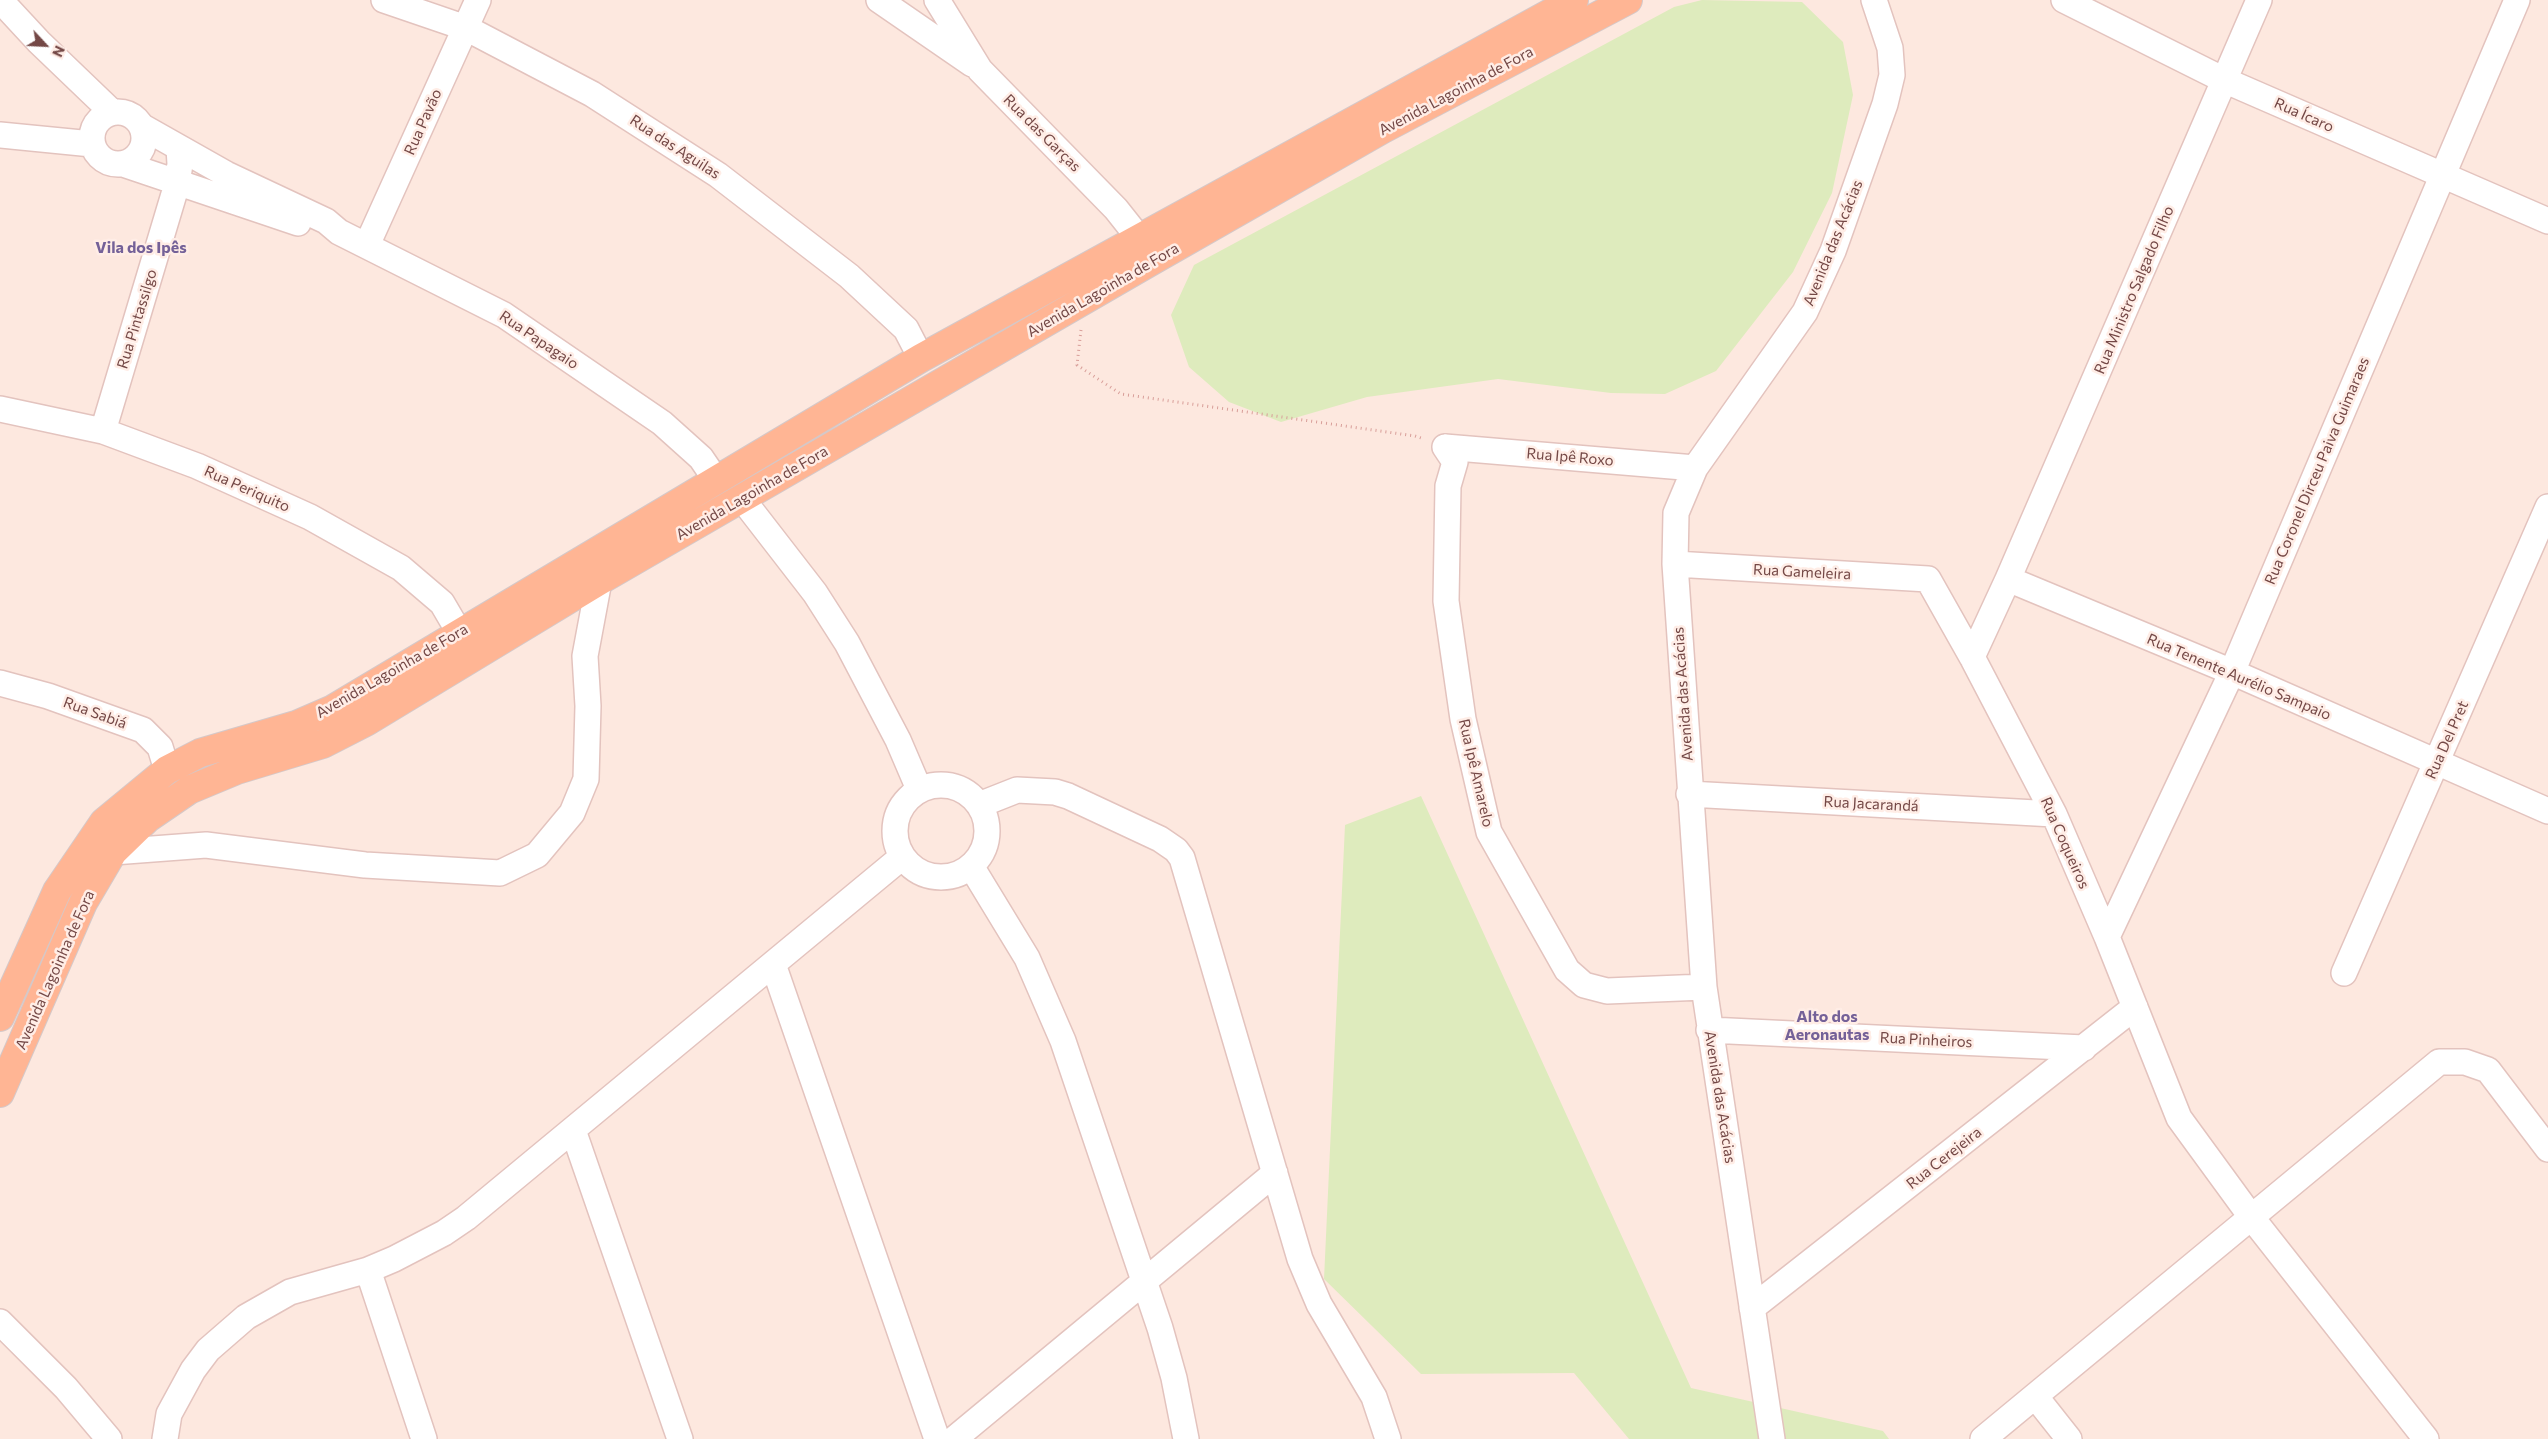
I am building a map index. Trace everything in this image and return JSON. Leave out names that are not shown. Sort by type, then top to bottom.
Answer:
[{"type":"main road","name":"Avenida Lagoinha de Fora","points":[[0,1017],[8,977],[56,891],[104,822],[167,770],[200,753],[296,725],[333,708],[921,358],[1574,0]]},
{"type":"main road","name":"Avenida Lagoinha de Fora","points":[[0,1093],[83,903],[113,852],[148,818],[189,790],[237,770],[323,744],[366,722],[599,581],[742,500],[1150,262],[1383,129],[1628,0]]},
{"type":"street","points":[[0,0],[39,42],[112,112]]},
{"type":"street","name":"Rua das Aguilas","points":[[384,0],[466,28],[592,94],[718,175],[849,276],[906,329],[921,358]]},
{"type":"street","name":"Rua Pavão","points":[[367,245],[478,0]]},
{"type":"street","points":[[879,0],[980,70]]},
{"type":"street","name":"Rua das Garças","points":[[937,0],[980,70],[1102,195],[1139,238],[1150,262]]},
{"type":"street","name":"Avenida das Acácias","points":[[1772,1439],[1704,987],[1689,794],[1675,564],[1676,513],[1695,468],[1805,312],[1833,251],[1885,104],[1892,75],[1890,48],[1874,0]]},
{"type":"street","name":"Rua Ícaro","points":[[2064,0],[2224,80],[2548,221]]},
{"type":"street","name":"Rua Ministro Salgado Filho","points":[[2008,579],[2259,0]]},
{"type":"street","name":"Rua Coronel Dirceu Paiva Guimaraes","points":[[2108,937],[2232,672],[2441,175],[2517,0]]},
{"type":"street","points":[[112,112],[129,114],[141,126],[143,144],[139,153],[123,164],[113,164],[104,160],[96,153],[92,144],[94,126],[105,115],[112,112]]},
{"type":"street","name":"Rua Papagaio","points":[[141,126],[226,174],[326,221],[339,232],[504,316],[662,423],[701,458],[716,480]]},
{"type":"street","points":[[0,135],[92,144]]},
{"type":"street","name":"Rua Pintassilgo","points":[[103,431],[177,184],[180,164],[179,148]]},
{"type":"street","name":"Rua Papagaio","points":[[123,164],[177,184],[215,194],[324,232],[339,232]]},
{"type":"street","name":"Rua Periquito","points":[[0,409],[103,431],[197,466],[318,522],[401,568],[442,603],[459,632]]},
{"type":"street","name":"Rua Ipê Roxo","points":[[1445,447],[1695,468]]},
{"type":"street","name":"Rua Ipê Amarelo","points":[[1445,447],[1455,462],[1448,486],[1446,602],[1463,719],[1490,832],[1567,970],[1584,985],[1607,990],[1704,987]]},
{"type":"street","points":[[742,500],[815,593],[847,643],[898,740],[920,790]]},
{"type":"street","name":"Rua Del Pret","points":[[2344,973],[2548,507]]},
{"type":"street","name":"Rua Gameleira","points":[[1675,564],[1928,579]]},
{"type":"street","name":"Rua Coqueiros","points":[[1928,579],[1972,657],[2054,814],[2108,937],[2179,1118],[2252,1218],[2426,1439]]},
{"type":"street","points":[[1972,657],[2008,579]]},
{"type":"street","name":"Rua Tenente Aurélio Sampaio","points":[[2008,579],[2232,672],[2548,811]]},
{"type":"street","points":[[113,852],[206,845],[365,865],[500,873],[537,855],[572,813],[586,779],[588,706],[585,656],[599,581]]},
{"type":"street","name":"Rua Sabiá","points":[[0,683],[48,696],[144,730],[160,747],[167,770]]},
{"type":"street","points":[[941,784],[952,786],[963,790],[979,805],[987,825],[987,837],[984,848],[971,866],[951,876],[934,877],[918,872],[902,857],[894,836],[897,814],[903,804],[920,790],[941,784]]},
{"type":"street","points":[[979,805],[1017,790],[1055,792],[1068,796],[1160,839],[1176,850],[1187,868],[1308,1282],[1334,1333],[1374,1396],[1388,1439]]},
{"type":"street","name":"Rua Jacarandá","points":[[1689,794],[2054,814]]},
{"type":"street","points":[[165,1439],[169,1414],[179,1391],[208,1350],[226,1332],[253,1312],[290,1292],[368,1270],[420,1247],[444,1233],[488,1200],[902,857]]},
{"type":"street","points":[[971,866],[1016,937],[1051,1010],[1144,1280],[1174,1378],[1186,1439]]},
{"type":"street","points":[[773,964],[937,1439]]},
{"type":"street","name":"Rua Cerejeira","points":[[1752,1308],[2135,1007]]},
{"type":"street","name":"Rua Pinheiros","points":[[1709,1030],[2084,1048]]},
{"type":"street","points":[[1983,1439],[2439,1062],[2465,1062],[2488,1070],[2548,1149]]},
{"type":"street","points":[[573,1130],[680,1439]]},
{"type":"street","points":[[954,1439],[1275,1173]]},
{"type":"street","points":[[368,1270],[424,1439]]},
{"type":"street","points":[[0,1322],[66,1388],[109,1439]]},
{"type":"street","points":[[2035,1396],[2069,1439]]},
{"type":"path","points":[[1085,300],[1077,364],[1121,394],[1415,436],[1445,447]]},
{"type":"green space","points":[[1702,0],[1802,2],[1843,42],[1853,95],[1832,193],[1793,272],[1716,371],[1665,394],[1611,393],[1498,379],[1367,397],[1281,422],[1229,402],[1189,367],[1171,315],[1194,265],[1674,7]]},
{"type":"green space","points":[[1421,796],[1691,1388],[1883,1431],[1889,1439],[1629,1439],[1574,1373],[1421,1374],[1324,1279],[1345,825]]},
{"type":"district","name":"Vila dos Ipês","points":[[141,248]]},
{"type":"district","name":"Alto dos Aeronautas","points":[[1827,1026]]}]
